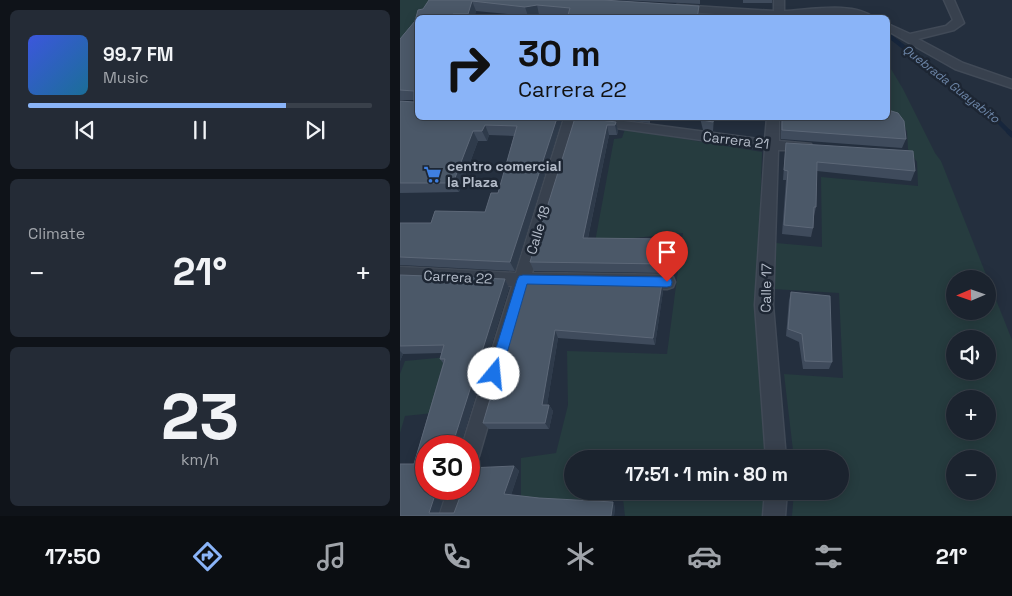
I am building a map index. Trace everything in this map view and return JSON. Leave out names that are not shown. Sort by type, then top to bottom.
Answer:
[{"type":"street","points":[[779,0],[779,15]]},
{"type":"street","points":[[910,38],[950,28],[958,23],[950,0]]},
{"type":"street","points":[[664,8],[765,15]]},
{"type":"street","points":[[792,15],[845,11],[862,15]]},
{"type":"street","points":[[890,28],[959,66],[1012,84]]},
{"type":"street","name":"Calle 18","points":[[475,435],[570,120]]},
{"type":"street","name":"Carrera 21","points":[[586,120],[771,145],[820,148]]},
{"type":"street","name":"Calle 17","points":[[773,120],[764,304],[775,450]]},
{"type":"street","name":"Carrera 22","points":[[400,274],[523,280],[667,282]]},
{"type":"street","points":[[450,516],[455,500]]},
{"type":"street","points":[[774,516],[775,500]]},
{"type":"green space","points":[[400,0],[432,0],[420,15],[415,15],[415,23],[400,47]]},
{"type":"green space","points":[[890,67],[941,161],[984,270],[946,270],[946,320],[996,320],[996,299],[1012,340],[1012,516],[792,516],[793,500],[849,500],[849,450],[793,450],[784,374],[843,378],[839,293],[773,289],[776,243],[822,247],[821,177],[918,186],[917,162],[908,149],[907,131],[899,121],[890,119]]},
{"type":"green space","points":[[625,129],[762,152],[757,303],[766,450],[564,450],[564,500],[521,500],[521,458],[556,453],[568,405],[567,351],[667,354],[683,233],[595,242],[614,139],[622,138]]},
{"type":"green space","points":[[447,357],[433,413],[405,416],[400,433],[400,374],[405,361]]},
{"type":"green space","points":[[623,500],[767,500],[765,516],[625,516]]},
{"type":"building","points":[[429,0],[603,0],[699,6],[698,15],[568,15],[570,8],[537,5],[525,7],[472,1],[468,14],[417,15],[418,10],[423,9]]},
{"type":"building","points":[[415,21],[415,120],[556,120],[510,262],[400,257],[400,223],[431,223],[435,211],[485,212],[491,193],[498,193],[517,126],[485,125],[482,131],[473,131],[453,183],[400,183],[400,101],[414,102],[414,91],[400,90],[400,39]]},
{"type":"building","points":[[890,111],[898,113],[904,121],[906,139],[782,130],[782,120],[890,120]]},
{"type":"building","points":[[574,120],[616,122],[615,125],[607,125],[583,238],[667,239],[665,264],[530,262]]},
{"type":"building","points":[[786,143],[913,151],[915,171],[817,162],[816,207],[814,207],[813,228],[784,225],[788,171],[784,170]]},
{"type":"building","points":[[400,275],[505,279],[455,435],[423,435],[445,359],[440,359],[444,345],[400,346]]},
{"type":"building","points":[[525,281],[662,283],[653,338],[555,330],[542,405],[549,405],[545,423],[483,423]]},
{"type":"building","points":[[791,292],[830,296],[832,362],[805,361],[802,334],[788,329]]},
{"type":"building","points":[[415,461],[415,500],[433,500],[429,513],[454,513],[459,500],[480,500],[480,468],[514,466],[504,494],[564,500],[613,502],[611,516],[400,516],[400,464],[414,464]]},
{"type":"waterway","name":"Quebrada Guayabito","points":[[890,37],[991,114],[1012,135]]},
{"type":"place","name":"centro comercial la Plaza","points":[[433,174]]},
{"type":"route","points":[[494,374],[523,280],[667,282]]}]
